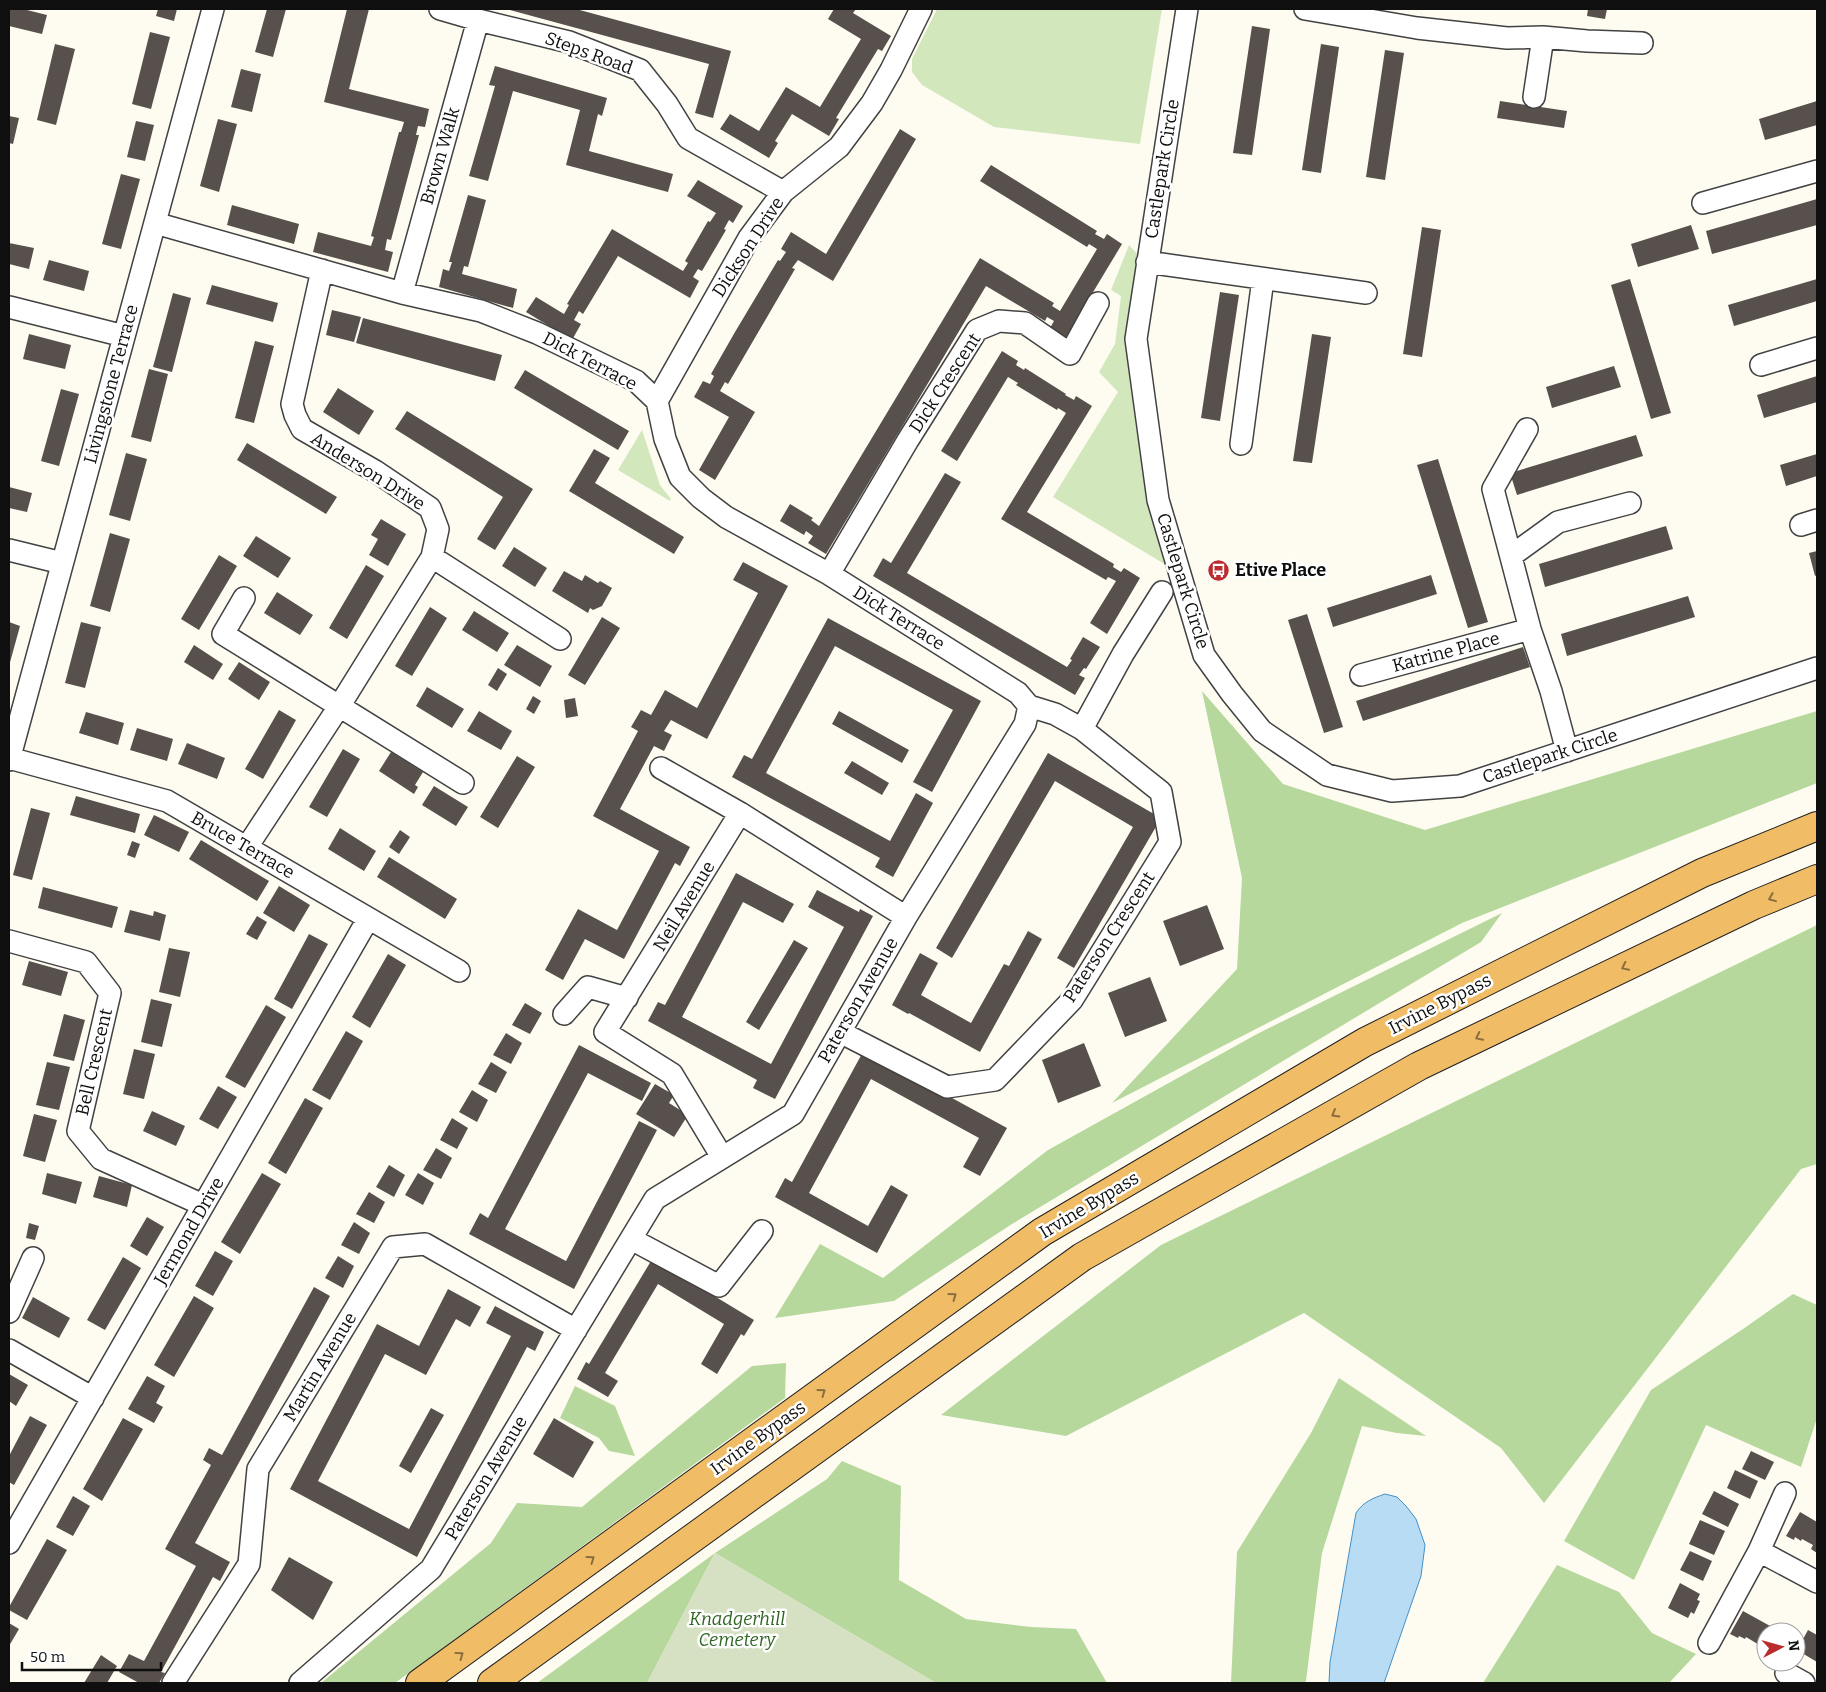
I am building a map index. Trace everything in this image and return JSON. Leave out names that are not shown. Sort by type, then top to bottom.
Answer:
[{"type":"highway","name":"Irvine Bypass","points":[[420,1683],[1042,1232],[1365,1042],[1702,872],[1817,826]]},
{"type":"highway","points":[[492,1683],[1082,1257],[1419,1066],[1754,905],[1817,879]]},
{"type":"street","name":"Livingstone Terrace","points":[[9,759],[213,9]]},
{"type":"street","name":"Steps Road","points":[[440,9],[568,42],[640,70],[666,104],[688,138],[783,192]]},
{"type":"street","name":"Dickson Drive","points":[[657,401],[749,238],[783,192],[839,147],[872,102],[891,70],[921,9]]},
{"type":"street","name":"Castlepark Circle","points":[[1187,9],[1136,338],[1158,500],[1204,655],[1262,731],[1327,775],[1392,791],[1460,786],[1817,668]]},
{"type":"street","points":[[1305,9],[1426,29],[1507,38],[1543,37],[1642,43]]},
{"type":"street","name":"Brown Walk","points":[[402,293],[478,20]]},
{"type":"street","points":[[1534,97],[1543,37]]},
{"type":"street","points":[[1703,203],[1817,171]]},
{"type":"street","name":"Dick Terrace","points":[[155,223],[402,293],[481,312],[537,333],[636,381],[657,401],[665,439],[680,477],[696,493],[726,516],[829,574],[1018,693],[1029,706]]},
{"type":"street","points":[[1147,262],[1366,293]]},
{"type":"street","name":"Anderson Drive","points":[[247,847],[340,705],[432,557],[438,530],[430,508],[375,471],[302,429],[295,415],[292,404],[322,270]]},
{"type":"street","points":[[1241,444],[1263,279]]},
{"type":"street","name":"Dick Crescent","points":[[829,574],[908,440],[977,330],[999,321],[1025,323],[1070,354],[1098,303]]},
{"type":"street","points":[[9,308],[124,336]]},
{"type":"street","points":[[1761,365],[1817,348]]},
{"type":"street","points":[[1527,429],[1493,489],[1530,629],[1551,692],[1567,751]]},
{"type":"street","points":[[1511,556],[1558,522],[1630,503]]},
{"type":"street","points":[[9,550],[62,563]]},
{"type":"street","points":[[432,557],[560,639]]},
{"type":"street","points":[[1082,729],[1123,654],[1162,592]]},
{"type":"street","points":[[244,598],[223,634],[463,783]]},
{"type":"street","name":"Katrine Place","points":[[1361,675],[1530,629]]},
{"type":"street","name":"Paterson Crescent","points":[[840,1032],[947,1087],[995,1080],[1072,1000],[1170,842],[1161,792],[1082,729],[1055,714],[1029,706]]},
{"type":"street","name":"Paterson Avenue","points":[[300,1683],[431,1570],[655,1198],[794,1114],[906,917],[1025,724],[1029,706]]},
{"type":"street","name":"Bruce Terrace","points":[[9,759],[167,800],[459,971]]},
{"type":"street","points":[[661,768],[740,813],[906,917]]},
{"type":"street","name":"Neil Avenue","points":[[722,1157],[672,1074],[605,1032],[740,813]]},
{"type":"street","name":"Jermond Drive","points":[[9,1543],[368,918]]},
{"type":"street","name":"Bell Crescent","points":[[9,941],[86,962],[110,993],[78,1131],[101,1159],[204,1205]]},
{"type":"street","points":[[564,1014],[588,987],[627,998]]},
{"type":"street","points":[[631,1239],[719,1286],[762,1231]]},
{"type":"street","name":"Martin Avenue","points":[[179,1681],[249,1564],[258,1469],[393,1247],[425,1244],[576,1330]]},
{"type":"street","points":[[9,1312],[33,1258]]},
{"type":"street","points":[[9,1350],[92,1398]]},
{"type":"street","points":[[1709,1643],[1759,1551],[1786,1493]]},
{"type":"street","points":[[1759,1551],[1817,1582]]},
{"type":"green space","points":[[937,9],[1162,9],[1140,144],[994,127],[922,85],[912,72],[912,59]]},
{"type":"green space","points":[[1129,245],[1141,258],[1126,326],[1136,428],[1166,565],[1053,497],[1118,392],[1099,372],[1115,344],[1121,296],[1111,290]]},
{"type":"green space","points":[[642,430],[660,485],[671,499],[670,501],[618,470]]},
{"type":"green space","points":[[1202,691],[1283,784],[1425,830],[1817,711],[1817,783],[1462,923],[1112,1103],[1237,969],[1242,878]]},
{"type":"green space","points":[[1502,913],[1481,942],[1012,1224],[894,1301],[775,1318],[820,1244],[883,1278],[1048,1150],[1257,1034]]},
{"type":"green space","points":[[1817,925],[1817,1164],[1801,1169],[1544,1503],[1501,1448],[1304,1313],[1066,1436],[941,1415],[1161,1245]]},
{"type":"green space","points":[[1793,1294],[1817,1305],[1817,1418],[1801,1467],[1706,1425],[1634,1580],[1564,1541],[1651,1390]]},
{"type":"green space","points":[[786,1363],[785,1398],[395,1683],[321,1683],[491,1543],[517,1503],[582,1507],[752,1366]]},
{"type":"green space","points":[[1339,1378],[1426,1436],[1397,1433],[1362,1426],[1322,1553],[1306,1681],[1304,1683],[1231,1683],[1237,1552],[1311,1433]]},
{"type":"green space","points":[[575,1386],[615,1406],[635,1456],[609,1451],[599,1438],[560,1418]]},
{"type":"green space","points":[[842,1461],[901,1486],[899,1580],[966,1619],[1031,1627],[1076,1629],[1107,1683],[936,1683],[715,1553],[827,1479]]},
{"type":"green space","points":[[715,1553],[647,1683],[537,1683]]},
{"type":"green space","name":"Knadgerhill Cemetery","points":[[715,1553],[936,1683],[647,1683]]},
{"type":"green space","points":[[1557,1565],[1619,1592],[1652,1633],[1696,1654],[1669,1683],[1483,1683]]},
{"type":"water","points":[[1385,1494],[1397,1497],[1416,1519],[1425,1545],[1421,1576],[1384,1683],[1329,1683],[1330,1662],[1356,1513],[1369,1501]]},
{"type":"building","points":[[9,9],[23,9],[47,15],[42,34],[9,26]]},
{"type":"building","points":[[158,9],[177,9],[174,21],[156,16]]},
{"type":"building","points":[[267,9],[286,9],[273,57],[255,52]]},
{"type":"building","points":[[347,9],[369,9],[349,89],[429,109],[425,127],[418,126],[416,135],[419,135],[391,240],[387,239],[385,250],[393,252],[388,272],[313,252],[318,232],[371,246],[374,237],[371,236],[399,132],[401,132],[404,122],[324,102]]},
{"type":"building","points":[[506,9],[576,9],[731,51],[713,118],[695,113],[709,64]]},
{"type":"building","points":[[834,9],[856,9],[853,13],[891,36],[882,51],[878,49],[836,118],[839,119],[829,136],[792,114],[775,141],[778,143],[769,158],[720,129],[730,114],[759,131],[786,87],[820,107],[861,39],[828,19]]},
{"type":"building","points":[[1588,9],[1607,9],[1605,19],[1587,16]]},
{"type":"building","points":[[1252,26],[1270,29],[1252,155],[1233,153]]},
{"type":"building","points":[[150,32],[170,37],[151,109],[132,104]]},
{"type":"building","points":[[55,44],[75,49],[56,125],[37,120]]},
{"type":"building","points":[[1321,44],[1339,47],[1321,173],[1302,170]]},
{"type":"building","points":[[1385,50],[1404,53],[1385,180],[1366,177]]},
{"type":"building","points":[[495,66],[607,98],[602,116],[598,114],[589,151],[673,174],[668,192],[566,165],[580,110],[513,91],[488,181],[469,176],[495,86],[489,85]]},
{"type":"building","points":[[241,69],[261,74],[252,112],[231,107]]},
{"type":"building","points":[[1500,101],[1567,111],[1564,128],[1497,118]]},
{"type":"building","points":[[1817,101],[1817,125],[1765,140],[1759,119]]},
{"type":"building","points":[[9,116],[19,118],[13,144],[9,143]]},
{"type":"building","points":[[218,119],[237,124],[219,192],[200,186]]},
{"type":"building","points":[[136,121],[154,125],[145,161],[127,157]]},
{"type":"building","points":[[900,129],[916,139],[833,281],[798,260],[792,268],[795,269],[728,384],[725,382],[720,391],[755,412],[715,480],[699,470],[729,417],[694,397],[703,381],[710,384],[714,376],[711,374],[735,332],[778,260],[780,261],[786,252],[781,249],[791,232],[826,254]]},
{"type":"building","points":[[991,165],[1097,231],[1095,234],[1104,239],[1107,234],[1122,244],[1066,337],[1050,328],[1054,321],[1047,317],[1045,321],[986,286],[826,554],[808,543],[813,536],[806,531],[804,535],[780,521],[790,504],[813,518],[811,520],[819,526],[980,258],[1054,303],[1052,306],[1060,311],[1097,249],[1089,244],[1087,247],[980,181]]},
{"type":"building","points":[[121,174],[140,179],[121,249],[102,244]]},
{"type":"building","points":[[698,180],[743,206],[733,223],[729,220],[724,229],[726,230],[702,271],[698,269],[693,277],[699,281],[690,298],[618,256],[583,314],[579,311],[574,320],[581,324],[572,340],[526,312],[536,297],[564,314],[569,305],[567,304],[612,229],[683,271],[688,263],[685,261],[708,221],[710,222],[716,213],[687,196]]},
{"type":"building","points":[[468,195],[486,200],[468,267],[464,266],[462,274],[517,289],[513,308],[439,287],[443,269],[449,271],[452,262],[449,262]]},
{"type":"building","points":[[1817,199],[1817,225],[1712,254],[1706,231]]},
{"type":"building","points":[[232,205],[299,224],[294,244],[227,225]]},
{"type":"building","points":[[1691,225],[1699,249],[1638,267],[1631,244]]},
{"type":"building","points":[[1422,227],[1441,230],[1422,357],[1403,354]]},
{"type":"building","points":[[9,243],[34,248],[29,269],[9,264]]},
{"type":"building","points":[[49,260],[89,271],[84,291],[43,280]]},
{"type":"building","points":[[1630,279],[1671,413],[1651,419],[1611,285]]},
{"type":"building","points":[[1817,279],[1817,301],[1734,326],[1728,305]]},
{"type":"building","points":[[212,285],[278,303],[273,322],[206,304]]},
{"type":"building","points":[[1220,292],[1239,295],[1220,421],[1201,418]]},
{"type":"building","points":[[173,293],[191,298],[172,372],[153,367]]},
{"type":"building","points":[[332,310],[361,317],[354,342],[326,335]]},
{"type":"building","points":[[363,318],[502,355],[495,381],[356,343]]},
{"type":"building","points":[[29,334],[71,345],[65,369],[23,359]]},
{"type":"building","points":[[1312,334],[1331,337],[1312,463],[1293,461]]},
{"type":"building","points":[[255,341],[274,346],[254,423],[235,418]]},
{"type":"building","points":[[1002,351],[1018,361],[1016,365],[1024,370],[1025,368],[1074,400],[1076,396],[1092,406],[1027,512],[1114,564],[1113,567],[1121,572],[1124,568],[1140,578],[1107,634],[1090,623],[1116,581],[1108,577],[1106,580],[1001,519],[1066,413],[1058,408],[1057,410],[1016,385],[1018,383],[1008,377],[957,461],[941,451]]},
{"type":"building","points":[[1614,366],[1621,387],[1552,408],[1546,387]]},
{"type":"building","points":[[149,369],[168,374],[151,442],[131,437]]},
{"type":"building","points":[[525,370],[629,431],[618,450],[514,388]]},
{"type":"building","points":[[1817,376],[1817,402],[1764,418],[1757,395]]},
{"type":"building","points":[[338,388],[374,411],[359,435],[323,412]]},
{"type":"building","points":[[61,389],[79,394],[59,466],[41,461]]},
{"type":"building","points":[[407,411],[533,489],[495,550],[477,539],[503,497],[395,429]]},
{"type":"building","points":[[1636,435],[1643,456],[1517,495],[1510,473]]},
{"type":"building","points":[[247,443],[337,497],[326,514],[237,460]]},
{"type":"building","points":[[594,449],[610,458],[595,483],[684,537],[674,554],[569,491]]},
{"type":"building","points":[[126,453],[147,459],[130,521],[109,515]]},
{"type":"building","points":[[1817,454],[1817,476],[1786,486],[1780,465]]},
{"type":"building","points":[[1438,459],[1488,622],[1468,628],[1417,465]]},
{"type":"building","points":[[945,473],[961,482],[907,573],[1067,667],[1083,637],[1100,647],[1086,669],[1084,668],[1079,675],[1085,678],[1075,695],[873,576],[883,558],[891,563]]},
{"type":"building","points":[[9,487],[32,493],[27,512],[9,508]]},
{"type":"building","points":[[381,519],[406,534],[388,566],[369,555],[378,539],[371,535]]},
{"type":"building","points":[[1666,526],[1673,549],[1545,587],[1539,564]]},
{"type":"building","points":[[110,533],[130,539],[110,612],[90,606]]},
{"type":"building","points":[[256,536],[291,558],[278,578],[243,556]]},
{"type":"building","points":[[514,547],[547,568],[535,587],[502,566]]},
{"type":"building","points":[[1817,551],[1817,575],[1815,576],[1809,553]]},
{"type":"building","points":[[219,555],[237,566],[199,630],[181,619]]},
{"type":"building","points":[[743,562],[788,586],[707,739],[671,720],[664,731],[672,735],[664,751],[654,746],[620,809],[690,847],[680,866],[675,863],[624,959],[585,939],[563,980],[545,970],[578,909],[617,930],[659,851],[593,816],[638,731],[631,727],[641,710],[651,715],[665,690],[697,708],[758,593],[733,580]]},
{"type":"building","points":[[366,565],[384,576],[347,639],[329,628]]},
{"type":"building","points":[[564,571],[582,581],[585,575],[598,583],[600,581],[612,588],[602,606],[593,610],[590,608],[588,613],[552,591]]},
{"type":"building","points":[[1431,575],[1437,594],[1333,627],[1327,608]]},
{"type":"building","points":[[277,592],[313,615],[300,635],[264,613]]},
{"type":"building","points":[[1688,596],[1695,617],[1567,656],[1561,634]]},
{"type":"building","points":[[430,607],[447,618],[412,676],[395,666]]},
{"type":"building","points":[[474,611],[509,633],[497,652],[462,630]]},
{"type":"building","points":[[1307,614],[1343,727],[1324,733],[1288,620]]},
{"type":"building","points":[[602,617],[620,628],[585,685],[568,675]]},
{"type":"building","points":[[828,618],[981,701],[932,792],[913,782],[953,710],[835,646],[766,773],[890,841],[916,793],[933,803],[893,877],[875,867],[880,858],[732,777],[744,755],[752,759]]},
{"type":"building","points":[[9,622],[20,626],[9,666]]},
{"type":"building","points":[[81,622],[101,627],[85,688],[65,683]]},
{"type":"building","points":[[194,645],[223,664],[213,680],[184,662]]},
{"type":"building","points":[[517,645],[552,666],[540,687],[504,665]]},
{"type":"building","points":[[1523,647],[1530,667],[1363,721],[1356,701]]},
{"type":"building","points":[[239,662],[270,682],[259,700],[228,679]]},
{"type":"building","points":[[498,668],[507,674],[497,691],[488,685]]},
{"type":"building","points":[[427,687],[464,709],[452,728],[416,706]]},
{"type":"building","points":[[533,696],[541,701],[534,714],[526,709]]},
{"type":"building","points":[[575,698],[578,716],[566,718],[564,700]]},
{"type":"building","points":[[279,710],[296,720],[263,779],[245,769]]},
{"type":"building","points":[[479,711],[512,731],[501,750],[467,731]]},
{"type":"building","points":[[839,711],[909,750],[902,763],[832,724]]},
{"type":"building","points":[[86,712],[124,723],[118,745],[79,733]]},
{"type":"building","points":[[137,728],[173,739],[167,761],[130,750]]},
{"type":"building","points":[[187,743],[225,758],[217,779],[178,764]]},
{"type":"building","points":[[343,749],[360,759],[327,817],[309,807]]},
{"type":"building","points":[[391,752],[423,772],[415,785],[418,787],[414,794],[379,771]]},
{"type":"building","points":[[1048,753],[1161,818],[1074,968],[1057,958],[1133,827],[1055,781],[952,958],[936,948]]},
{"type":"building","points":[[517,756],[535,767],[498,828],[480,817]]},
{"type":"building","points":[[852,761],[889,783],[882,795],[844,773]]},
{"type":"building","points":[[434,786],[468,807],[456,826],[422,805]]},
{"type":"building","points":[[76,796],[140,814],[135,833],[70,815]]},
{"type":"building","points":[[31,808],[50,813],[32,880],[13,875]]},
{"type":"building","points":[[154,815],[189,832],[179,852],[144,835]]},
{"type":"building","points":[[340,828],[376,851],[364,871],[328,849]]},
{"type":"building","points":[[400,830],[410,837],[399,854],[389,847]]},
{"type":"building","points":[[201,840],[269,881],[257,901],[189,859]]},
{"type":"building","points":[[132,841],[140,844],[135,858],[127,855]]},
{"type":"building","points":[[389,857],[457,899],[445,919],[377,877]]},
{"type":"building","points":[[736,873],[794,904],[783,923],[743,902],[682,1017],[771,1064],[844,927],[808,907],[817,890],[859,912],[860,909],[873,916],[775,1099],[753,1088],[757,1080],[648,1021],[658,1002],[665,1005]]},
{"type":"building","points":[[279,886],[310,905],[294,932],[263,913]]},
{"type":"building","points":[[43,887],[118,907],[112,928],[38,908]]},
{"type":"building","points":[[1207,905],[1224,949],[1180,966],[1163,921]]},
{"type":"building","points":[[130,910],[153,916],[154,911],[166,915],[160,941],[124,932]]},
{"type":"building","points":[[257,916],[267,922],[257,940],[246,934]]},
{"type":"building","points":[[1028,931],[1042,939],[980,1052],[892,1005],[920,953],[938,963],[921,995],[971,1023],[1004,964],[1009,966]]},
{"type":"building","points":[[309,934],[328,944],[292,1009],[274,999]]},
{"type":"building","points":[[794,940],[808,948],[759,1030],[746,1022]]},
{"type":"building","points":[[169,948],[190,952],[180,997],[159,992]]},
{"type":"building","points":[[388,954],[406,965],[370,1028],[352,1017]]},
{"type":"building","points":[[29,961],[68,972],[61,996],[22,985]]},
{"type":"building","points":[[1150,977],[1167,1021],[1125,1037],[1108,993]]},
{"type":"building","points":[[151,999],[172,1004],[162,1047],[141,1042]]},
{"type":"building","points":[[525,1003],[542,1013],[530,1034],[512,1025]]},
{"type":"building","points":[[266,1005],[286,1017],[245,1088],[225,1077]]},
{"type":"building","points":[[64,1014],[85,1020],[74,1061],[53,1056]]},
{"type":"building","points":[[346,1031],[363,1041],[330,1100],[312,1090]]},
{"type":"building","points":[[506,1033],[522,1043],[511,1064],[493,1055]]},
{"type":"building","points":[[1084,1043],[1101,1086],[1058,1103],[1042,1060]]},
{"type":"building","points":[[579,1045],[651,1083],[642,1101],[588,1073],[505,1229],[566,1261],[639,1121],[657,1130],[574,1289],[469,1234],[480,1213],[488,1218]]},
{"type":"building","points":[[134,1049],[155,1054],[144,1099],[123,1094]]},
{"type":"building","points":[[864,1050],[1007,1128],[980,1176],[963,1167],[979,1138],[871,1079],[809,1193],[868,1226],[891,1185],[908,1195],[877,1253],[775,1197],[785,1178],[792,1182]]},
{"type":"building","points":[[47,1062],[70,1067],[59,1110],[36,1105]]},
{"type":"building","points":[[491,1062],[507,1072],[496,1093],[478,1084]]},
{"type":"building","points":[[655,1084],[674,1095],[669,1103],[688,1115],[674,1137],[636,1114]]},
{"type":"building","points":[[218,1086],[237,1097],[218,1129],[199,1119]]},
{"type":"building","points":[[472,1090],[488,1100],[477,1122],[459,1112]]},
{"type":"building","points":[[305,1098],[323,1108],[286,1174],[268,1163]]},
{"type":"building","points":[[152,1111],[185,1126],[176,1146],[143,1131]]},
{"type":"building","points":[[34,1114],[57,1120],[45,1162],[23,1156]]},
{"type":"building","points":[[452,1118],[468,1128],[457,1149],[440,1140]]},
{"type":"building","points":[[436,1148],[452,1158],[441,1179],[423,1170]]},
{"type":"building","points":[[389,1165],[405,1175],[394,1197],[376,1187]]},
{"type":"building","points":[[47,1173],[82,1182],[76,1204],[42,1194]]},
{"type":"building","points":[[262,1173],[281,1184],[240,1254],[221,1242]]},
{"type":"building","points":[[418,1173],[434,1183],[423,1205],[405,1195]]},
{"type":"building","points":[[99,1176],[132,1185],[127,1207],[93,1197]]},
{"type":"building","points":[[369,1192],[385,1202],[374,1223],[356,1214]]},
{"type":"building","points":[[147,1217],[164,1227],[147,1256],[130,1246]]},
{"type":"building","points":[[354,1222],[370,1233],[359,1254],[341,1245]]},
{"type":"building","points":[[29,1223],[39,1226],[35,1240],[26,1238]]},
{"type":"building","points":[[215,1251],[233,1261],[213,1296],[195,1286]]},
{"type":"building","points":[[338,1256],[354,1266],[343,1288],[325,1278]]},
{"type":"building","points":[[654,1256],[668,1268],[754,1320],[744,1336],[741,1334],[717,1374],[701,1364],[724,1324],[658,1284],[605,1373],[618,1381],[608,1397],[577,1379],[586,1362],[589,1364]]},
{"type":"building","points":[[123,1257],[141,1268],[105,1330],[87,1320]]},
{"type":"building","points":[[314,1287],[330,1296],[195,1543],[230,1562],[220,1581],[213,1577],[161,1672],[165,1673],[159,1683],[139,1683],[119,1672],[129,1654],[144,1661],[196,1566],[165,1549],[211,1465],[203,1460],[209,1448],[222,1455]]},
{"type":"building","points":[[448,1289],[481,1307],[470,1327],[456,1319],[426,1375],[385,1354],[318,1481],[409,1529],[511,1336],[486,1323],[495,1306],[544,1332],[535,1351],[527,1347],[417,1557],[290,1489],[377,1324],[419,1346]]},
{"type":"building","points":[[194,1296],[214,1308],[174,1377],[154,1365]]},
{"type":"building","points":[[33,1297],[70,1318],[59,1338],[22,1318]]},
{"type":"building","points":[[9,1374],[28,1385],[16,1406],[9,1401]]},
{"type":"building","points":[[147,1376],[165,1386],[156,1403],[163,1407],[154,1423],[128,1409]]},
{"type":"building","points":[[431,1408],[444,1415],[411,1473],[399,1466]]},
{"type":"building","points":[[30,1416],[47,1425],[14,1485],[9,1482],[9,1456]]},
{"type":"building","points":[[123,1418],[143,1429],[102,1501],[83,1489]]},
{"type":"building","points":[[554,1418],[594,1442],[573,1478],[533,1454]]},
{"type":"building","points":[[1751,1451],[1774,1462],[1765,1480],[1742,1469]]},
{"type":"building","points":[[1735,1470],[1758,1481],[1750,1499],[1727,1488]]},
{"type":"building","points":[[1714,1491],[1739,1504],[1728,1527],[1702,1514]]},
{"type":"building","points":[[73,1496],[90,1506],[73,1536],[56,1527]]},
{"type":"building","points":[[1800,1512],[1817,1522],[1817,1553],[1811,1549],[1813,1545],[1802,1539],[1801,1541],[1795,1537],[1794,1540],[1786,1536]]},
{"type":"building","points":[[1700,1520],[1725,1531],[1714,1555],[1689,1544]]},
{"type":"building","points":[[47,1539],[67,1550],[27,1620],[9,1610],[9,1607]]},
{"type":"building","points":[[1690,1551],[1712,1561],[1703,1581],[1680,1570]]},
{"type":"building","points":[[289,1557],[333,1582],[313,1620],[271,1590]]},
{"type":"building","points":[[1680,1583],[1700,1594],[1697,1600],[1700,1601],[1694,1614],[1691,1612],[1688,1618],[1668,1608]]},
{"type":"building","points":[[1743,1611],[1763,1622],[1756,1622],[1756,1643],[1746,1637],[1745,1639],[1739,1636],[1738,1638],[1730,1634]]},
{"type":"building","points":[[9,1623],[19,1629],[9,1646]]},
{"type":"building","points":[[1808,1630],[1817,1635],[1817,1662],[1806,1655],[1806,1634]]},
{"type":"building","points":[[101,1655],[117,1666],[107,1683],[84,1683]]},
{"type":"place","name":"Etive Place","points":[[1219,570]]}]
